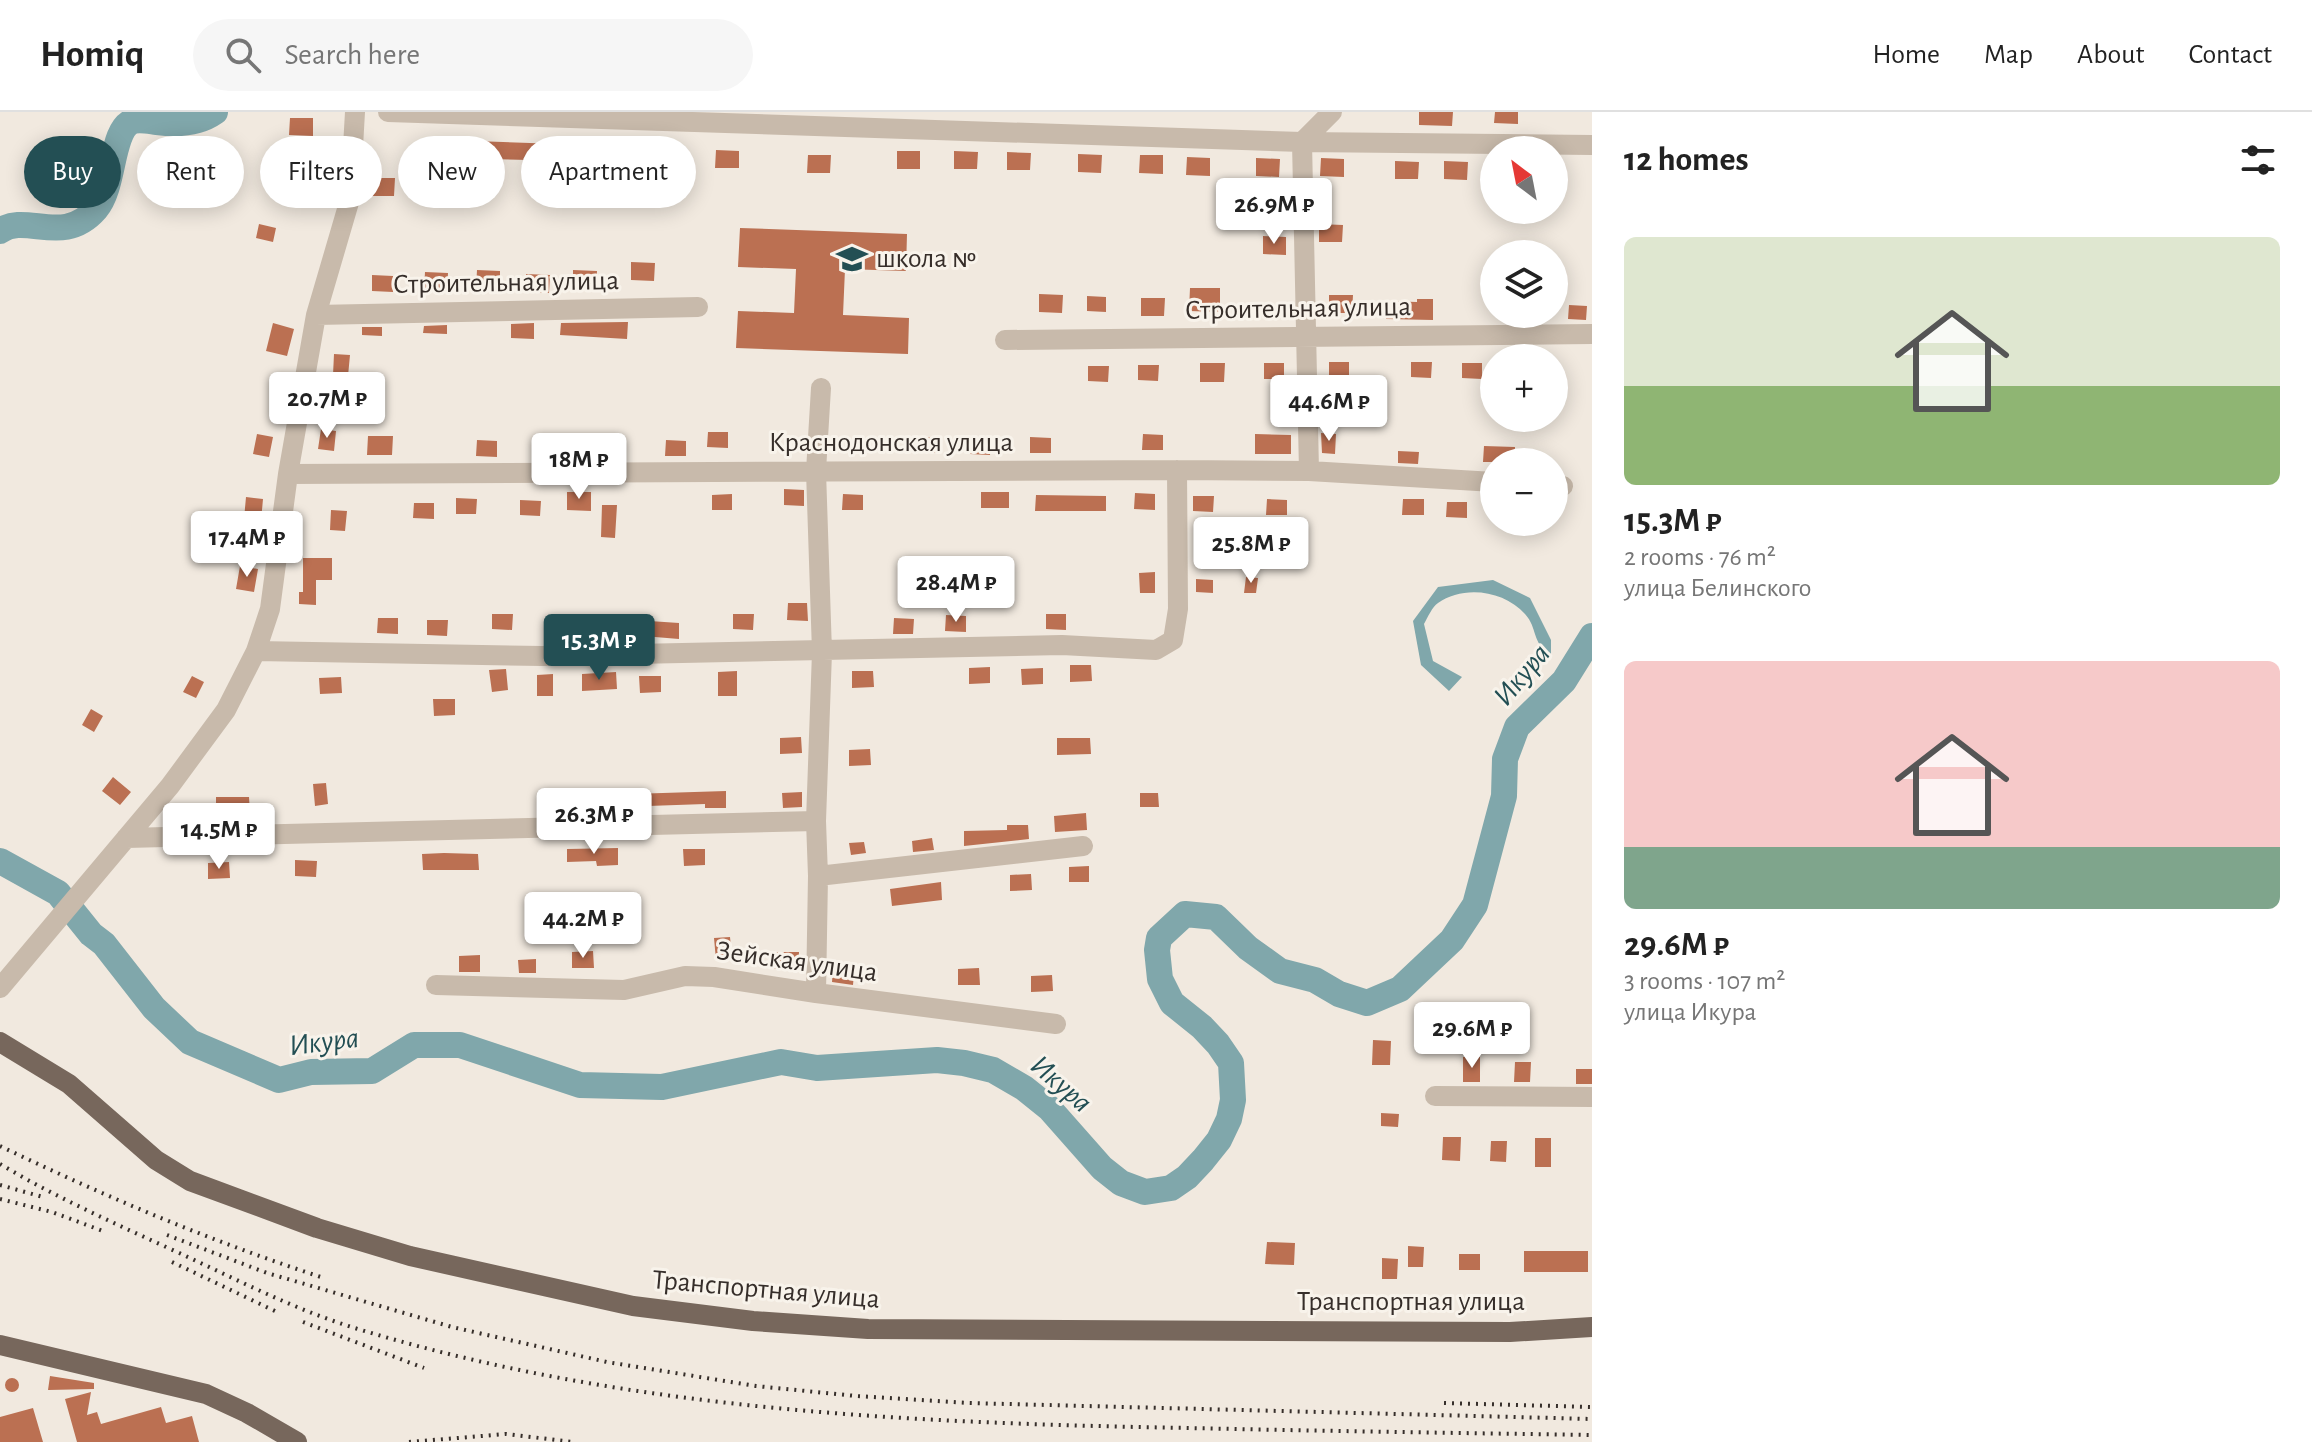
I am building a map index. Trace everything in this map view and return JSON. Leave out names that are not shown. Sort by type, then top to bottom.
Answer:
[{"type":"main road","name":"Транспортная улица","points":[[0,1042],[69,1084],[156,1160],[190,1181],[317,1228],[410,1256],[633,1306],[767,1323],[868,1329],[1510,1332],[1592,1327]]},
{"type":"main road","points":[[0,1345],[206,1394],[297,1442]]},
{"type":"street","points":[[0,988],[170,786],[226,710],[256,651],[270,609],[288,474],[316,315],[350,199],[355,112]]},
{"type":"street","points":[[388,112],[1302,142],[1592,145]]},
{"type":"street","points":[[1309,471],[1302,142],[1332,112]]},
{"type":"street","name":"Строительная улица","points":[[316,315],[698,307]]},
{"type":"street","name":"Строительная улица","points":[[1005,340],[1592,334]]},
{"type":"street","points":[[816,993],[816,821],[822,652],[816,471],[821,388]]},
{"type":"street","points":[[256,651],[542,656],[1062,645],[1156,650],[1173,640],[1178,609],[1177,470]]},
{"type":"street","name":"Краснодонская улица","points":[[288,474],[1177,470],[1309,471],[1480,481]]},
{"type":"street","points":[[126,838],[816,821]]},
{"type":"street","points":[[818,876],[1083,846]]},
{"type":"street","name":"Зейская улица","points":[[436,985],[624,990],[685,976],[714,977],[1056,1024]]},
{"type":"street","points":[[1435,1096],[1592,1097]]},
{"type":"water","points":[[1493,580],[1530,598],[1551,640],[1551,656],[1540,646],[1525,614],[1506,600],[1495,595],[1471,592],[1448,597],[1436,605],[1424,624],[1433,661],[1462,677],[1449,691],[1421,665],[1413,621],[1438,587]]},
{"type":"building","points":[[1419,112],[1453,112],[1452,126],[1419,125]]},
{"type":"building","points":[[1495,112],[1518,112],[1518,124],[1494,123]]},
{"type":"building","points":[[290,118],[313,118],[313,136],[289,135]]},
{"type":"building","points":[[505,142],[521,143],[521,160],[505,159]]},
{"type":"building","points":[[716,150],[739,151],[739,168],[715,168]]},
{"type":"building","points":[[897,151],[920,151],[920,169],[897,169]]},
{"type":"building","points":[[954,151],[978,152],[977,169],[954,169]]},
{"type":"building","points":[[1007,152],[1031,153],[1030,170],[1007,170]]},
{"type":"building","points":[[1078,154],[1102,155],[1101,173],[1078,172]]},
{"type":"building","points":[[808,155],[831,155],[830,173],[807,173]]},
{"type":"building","points":[[1140,155],[1163,155],[1163,174],[1139,173]]},
{"type":"building","points":[[1187,157],[1210,158],[1210,176],[1186,175]]},
{"type":"building","points":[[1256,158],[1280,159],[1279,177],[1256,176]]},
{"type":"building","points":[[1321,158],[1344,159],[1344,177],[1320,176]]},
{"type":"building","points":[[1395,161],[1419,162],[1418,179],[1395,179]]},
{"type":"building","points":[[1444,161],[1468,162],[1467,180],[1444,179]]},
{"type":"building","points":[[382,178],[395,178],[394,196],[382,196]]},
{"type":"building","points":[[259,224],[276,228],[273,242],[256,238]]},
{"type":"building","points":[[1319,224],[1343,225],[1342,242],[1319,242]]},
{"type":"building","points":[[740,228],[907,234],[906,271],[845,269],[843,315],[909,318],[908,354],[736,348],[738,311],[794,313],[796,269],[738,267]]},
{"type":"building","points":[[1263,236],[1286,237],[1286,255],[1263,254]]},
{"type":"building","points":[[631,262],[655,263],[654,281],[631,280]]},
{"type":"building","points":[[477,270],[500,271],[500,289],[476,288]]},
{"type":"building","points":[[573,270],[597,271],[596,288],[573,288]]},
{"type":"building","points":[[425,272],[448,273],[447,291],[424,290]]},
{"type":"building","points":[[526,274],[550,275],[549,293],[526,292]]},
{"type":"building","points":[[372,275],[393,276],[393,292],[372,291]]},
{"type":"building","points":[[1190,288],[1220,288],[1220,312],[1189,311]]},
{"type":"building","points":[[1039,294],[1063,295],[1062,313],[1039,312]]},
{"type":"building","points":[[1329,295],[1353,295],[1352,313],[1329,313]]},
{"type":"building","points":[[1087,296],[1106,297],[1106,312],[1087,311]]},
{"type":"building","points":[[1141,298],[1165,298],[1164,316],[1141,316]]},
{"type":"building","points":[[1417,299],[1433,299],[1433,320],[1386,319],[1386,301],[1417,302]]},
{"type":"building","points":[[1569,305],[1587,306],[1586,320],[1568,319]]},
{"type":"building","points":[[628,322],[627,339],[560,335],[561,323]]},
{"type":"building","points":[[273,323],[294,329],[287,356],[266,351]]},
{"type":"building","points":[[534,323],[534,339],[511,338],[511,324]]},
{"type":"building","points":[[447,325],[447,334],[423,333],[424,326]]},
{"type":"building","points":[[362,327],[382,327],[382,336],[362,335]]},
{"type":"building","points":[[334,354],[350,355],[348,376],[333,375]]},
{"type":"building","points":[[1329,362],[1349,362],[1349,378],[1329,377]]},
{"type":"building","points":[[1411,362],[1432,362],[1431,378],[1411,377]]},
{"type":"building","points":[[1200,363],[1225,363],[1224,382],[1200,382]]},
{"type":"building","points":[[1264,363],[1284,363],[1284,379],[1264,379]]},
{"type":"building","points":[[1462,363],[1480,363],[1480,379],[1462,378]]},
{"type":"building","points":[[1138,365],[1159,365],[1158,381],[1138,380]]},
{"type":"building","points":[[1088,366],[1109,366],[1108,382],[1088,381]]},
{"type":"building","points":[[321,429],[336,431],[334,451],[318,449]]},
{"type":"building","points":[[708,432],[728,432],[728,448],[707,447]]},
{"type":"building","points":[[1321,433],[1336,434],[1335,454],[1322,453]]},
{"type":"building","points":[[257,434],[273,437],[269,457],[253,454]]},
{"type":"building","points":[[1143,434],[1163,435],[1163,450],[1142,450]]},
{"type":"building","points":[[1255,434],[1291,435],[1291,454],[1255,454]]},
{"type":"building","points":[[368,436],[393,436],[392,455],[367,455]]},
{"type":"building","points":[[536,437],[563,437],[563,452],[536,452]]},
{"type":"building","points":[[920,437],[940,438],[940,453],[919,453]]},
{"type":"building","points":[[1030,437],[1051,438],[1051,453],[1030,453]]},
{"type":"building","points":[[600,438],[620,438],[619,454],[599,453]]},
{"type":"building","points":[[970,439],[991,439],[990,455],[970,454]]},
{"type":"building","points":[[477,440],[497,441],[497,457],[476,456]]},
{"type":"building","points":[[666,440],[686,441],[686,456],[665,456]]},
{"type":"building","points":[[1484,446],[1515,447],[1515,448]]},
{"type":"building","points":[[1398,451],[1419,452],[1418,464],[1398,463]]},
{"type":"building","points":[[784,489],[804,490],[804,506],[784,505]]},
{"type":"building","points":[[567,492],[591,492],[591,511],[567,510]]},
{"type":"building","points":[[981,492],[1009,492],[1009,508],[981,508]]},
{"type":"building","points":[[1135,493],[1155,494],[1155,510],[1134,509]]},
{"type":"building","points":[[732,494],[732,510],[712,510],[712,495]]},
{"type":"building","points":[[843,494],[863,495],[863,510],[842,510]]},
{"type":"building","points":[[1036,495],[1106,496],[1106,511],[1035,511]]},
{"type":"building","points":[[1193,496],[1214,496],[1213,512],[1193,511]]},
{"type":"building","points":[[246,497],[263,499],[261,521],[244,519]]},
{"type":"building","points":[[456,498],[477,499],[476,514],[456,514]]},
{"type":"building","points":[[1267,499],[1287,500],[1287,515],[1266,515]]},
{"type":"building","points":[[1403,499],[1424,499],[1424,515],[1402,515]]},
{"type":"building","points":[[520,500],[541,501],[540,516],[520,515]]},
{"type":"building","points":[[1447,502],[1467,502],[1467,518],[1446,517]]},
{"type":"building","points":[[414,503],[434,503],[434,519],[413,518]]},
{"type":"building","points":[[602,505],[617,505],[615,538],[601,537]]},
{"type":"building","points":[[331,510],[347,511],[345,531],[330,530]]},
{"type":"building","points":[[303,558],[332,558],[332,580],[316,580],[316,605],[299,604],[299,592],[303,592]]},
{"type":"building","points":[[240,566],[258,569],[254,592],[236,589]]},
{"type":"building","points":[[1155,572],[1155,593],[1140,593],[1139,573]]},
{"type":"building","points":[[1246,577],[1258,578],[1256,593],[1244,593]]},
{"type":"building","points":[[1196,579],[1213,580],[1213,593],[1196,592]]},
{"type":"building","points":[[788,603],[807,603],[808,621],[787,620]]},
{"type":"building","points":[[492,614],[513,614],[512,630],[492,629]]},
{"type":"building","points":[[733,614],[754,614],[753,630],[733,629]]},
{"type":"building","points":[[1046,614],[1066,614],[1066,630],[1046,629]]},
{"type":"building","points":[[946,615],[966,616],[966,632],[945,631]]},
{"type":"building","points":[[563,616],[583,617],[583,633],[563,632]]},
{"type":"building","points":[[378,618],[398,618],[398,634],[377,633]]},
{"type":"building","points":[[894,618],[914,619],[913,634],[893,634]]},
{"type":"building","points":[[620,619],[679,623],[679,639],[619,634]]},
{"type":"building","points":[[427,620],[448,620],[447,636],[427,635]]},
{"type":"building","points":[[1070,665],[1091,665],[1092,681],[1070,682]]},
{"type":"building","points":[[990,667],[990,683],[969,684],[969,668]]},
{"type":"building","points":[[1043,668],[1043,684],[1022,685],[1021,669]]},
{"type":"building","points":[[506,669],[508,690],[492,692],[489,670]]},
{"type":"building","points":[[737,671],[737,696],[718,696],[718,672]]},
{"type":"building","points":[[852,671],[873,671],[874,687],[852,688]]},
{"type":"building","points":[[616,672],[617,689],[582,691],[582,674]]},
{"type":"building","points":[[553,674],[553,696],[537,696],[537,675]]},
{"type":"building","points":[[192,676],[204,682],[196,698],[183,692]]},
{"type":"building","points":[[639,676],[661,676],[661,692],[640,693]]},
{"type":"building","points":[[341,677],[342,693],[320,694],[319,678]]},
{"type":"building","points":[[433,699],[455,699],[455,715],[434,716]]},
{"type":"building","points":[[91,709],[103,716],[94,732],[82,725]]},
{"type":"building","points":[[801,737],[802,753],[780,754],[780,738]]},
{"type":"building","points":[[1057,738],[1090,738],[1091,754],[1057,755]]},
{"type":"building","points":[[870,749],[871,765],[849,766],[849,750]]},
{"type":"building","points":[[113,777],[131,792],[120,805],[102,791]]},
{"type":"building","points":[[326,783],[328,804],[315,806],[313,784]]},
{"type":"building","points":[[569,791],[570,809],[546,810],[546,792]]},
{"type":"building","points":[[726,791],[726,808],[705,808],[705,804],[648,806],[648,812],[631,813],[631,794]]},
{"type":"building","points":[[802,792],[802,807],[783,808],[782,793]]},
{"type":"building","points":[[1140,793],[1158,793],[1159,807],[1140,807]]},
{"type":"building","points":[[216,797],[249,797],[250,813],[216,814]]},
{"type":"building","points":[[1086,813],[1087,830],[1055,832],[1054,816]]},
{"type":"building","points":[[1007,825],[1028,825],[1029,839],[964,846],[964,831],[1007,830]]},
{"type":"building","points":[[932,838],[934,850],[913,852],[912,841]]},
{"type":"building","points":[[864,842],[866,853],[851,855],[849,843]]},
{"type":"building","points":[[618,848],[618,865],[597,866],[596,861],[567,862],[567,849]]},
{"type":"building","points":[[683,849],[705,849],[705,865],[684,866]]},
{"type":"building","points":[[422,854],[478,854],[479,870],[423,870]]},
{"type":"building","points":[[295,860],[317,861],[316,877],[295,876]]},
{"type":"building","points":[[229,862],[230,878],[208,879],[208,863]]},
{"type":"building","points":[[1089,866],[1089,882],[1069,882],[1069,867]]},
{"type":"building","points":[[1031,874],[1032,890],[1010,891],[1010,875]]},
{"type":"building","points":[[941,882],[942,900],[892,906],[890,889]]},
{"type":"building","points":[[730,937],[732,958],[716,960],[714,938]]},
{"type":"building","points":[[593,951],[594,968],[572,968],[572,952]]},
{"type":"building","points":[[770,952],[799,952],[798,969],[770,969]]},
{"type":"building","points":[[480,955],[480,972],[459,972],[459,956]]},
{"type":"building","points":[[536,959],[536,973],[519,973],[518,960]]},
{"type":"building","points":[[979,968],[980,985],[958,985],[958,969]]},
{"type":"building","points":[[833,970],[854,973],[853,985],[832,982]]},
{"type":"building","points":[[1052,975],[1053,991],[1031,992],[1031,976]]},
{"type":"building","points":[[1373,1040],[1391,1041],[1390,1065],[1372,1065]]},
{"type":"building","points":[[1463,1057],[1480,1057],[1480,1082],[1463,1082]]},
{"type":"building","points":[[1515,1062],[1531,1062],[1530,1082],[1514,1082]]},
{"type":"building","points":[[1576,1069],[1592,1069],[1592,1084],[1576,1084]]},
{"type":"building","points":[[1381,1113],[1399,1114],[1398,1127],[1381,1126]]},
{"type":"building","points":[[1443,1137],[1461,1137],[1460,1161],[1442,1160]]},
{"type":"building","points":[[1535,1138],[1551,1138],[1551,1167],[1535,1167]]},
{"type":"building","points":[[1491,1141],[1507,1141],[1506,1162],[1490,1161]]},
{"type":"building","points":[[1267,1242],[1295,1243],[1294,1265],[1265,1264]]},
{"type":"building","points":[[1408,1246],[1424,1247],[1423,1267],[1408,1267]]},
{"type":"building","points":[[1524,1251],[1588,1251],[1588,1272],[1524,1272]]},
{"type":"building","points":[[1459,1254],[1480,1254],[1480,1270],[1459,1270]]},
{"type":"building","points":[[1382,1258],[1398,1259],[1397,1279],[1382,1279]]},
{"type":"building","points":[[50,1376],[94,1383],[94,1389],[48,1390]]},
{"type":"building","points":[[12,1378],[19,1385],[12,1392],[5,1385]]},
{"type":"building","points":[[91,1392],[87,1415],[97,1412],[101,1424],[161,1407],[166,1423],[192,1416],[199,1442],[77,1442],[65,1399]]},
{"type":"building","points":[[33,1408],[43,1442],[0,1442],[0,1417]]},
{"type":"waterway","name":"Икура","points":[[0,231],[21,225],[58,228],[83,220],[102,199],[120,135],[133,121],[188,123],[215,112]]},
{"type":"waterway","name":"Икура","points":[[0,861],[58,893],[91,934],[104,944],[154,1008],[190,1042],[279,1080],[311,1072],[372,1071],[414,1045],[460,1045],[580,1085],[662,1087],[781,1062],[817,1068],[937,1060],[964,1063],[993,1070],[1024,1088],[1049,1108],[1102,1168],[1121,1183],[1145,1192],[1171,1188],[1187,1177],[1219,1140],[1229,1119],[1233,1100],[1231,1063],[1202,1027],[1172,1003],[1160,979],[1159,938],[1185,914],[1216,917],[1248,948],[1280,971],[1315,980],[1339,994],[1367,1003],[1400,989],[1452,940],[1475,905],[1504,796],[1505,759],[1517,727],[1564,681],[1592,636]]},
{"type":"railway","points":[[0,1146],[160,1218],[324,1278]]},
{"type":"railway","points":[[0,1164],[87,1210],[311,1313],[459,1357],[562,1378],[666,1395],[770,1407],[979,1422],[1592,1435]]},
{"type":"railway","points":[[0,1185],[43,1197]]},
{"type":"railway","points":[[0,1199],[52,1212],[103,1231]]},
{"type":"railway","points":[[167,1235],[267,1273],[452,1327],[607,1362],[756,1386],[969,1403],[1592,1419]]},
{"type":"railway","points":[[172,1262],[277,1312]]},
{"type":"railway","points":[[303,1322],[424,1368]]},
{"type":"railway","points":[[1444,1403],[1592,1407]]},
{"type":"railway","points":[[409,1442],[506,1434],[573,1442]]},
{"type":"place","name":"школа №","points":[[852,259]]}]
